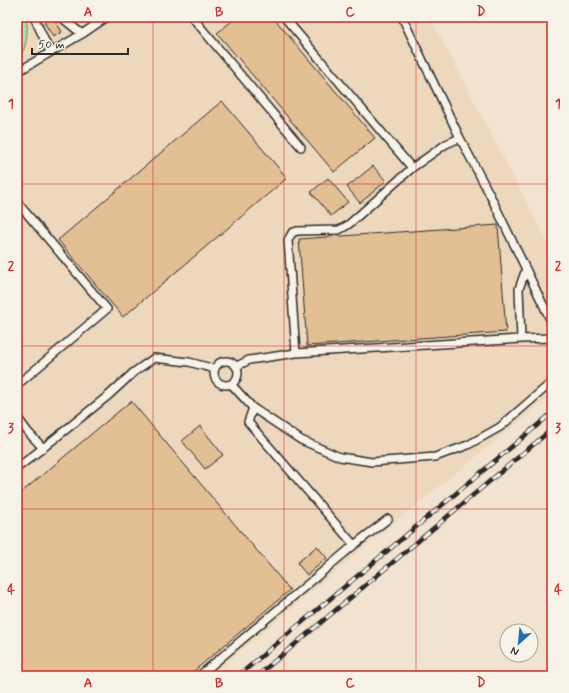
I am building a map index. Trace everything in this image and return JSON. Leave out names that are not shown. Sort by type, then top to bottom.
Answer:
[{"type":"lane","points":[[34,17],[50,52]]},
{"type":"lane","points":[[61,17],[82,34]]},
{"type":"lane","points":[[17,72],[82,34],[107,17]]},
{"type":"lane","points":[[192,17],[301,147]]},
{"type":"lane","points":[[284,17],[412,168]]},
{"type":"lane","points":[[402,17],[552,323]]},
{"type":"lane","points":[[296,353],[288,240],[292,233],[297,231],[340,230],[348,225],[412,168],[446,144],[460,138]]},
{"type":"lane","points":[[17,202],[107,309],[17,384]]},
{"type":"lane","points":[[521,339],[519,289],[526,269]]},
{"type":"lane","points":[[237,366],[249,360],[296,353],[552,338]]},
{"type":"lane","points":[[17,468],[109,395],[134,372],[154,358],[189,362],[214,369]]},
{"type":"lane","points":[[225,360],[232,361],[237,366],[239,373],[237,379],[231,384],[224,385],[218,382],[214,376],[214,369],[218,363],[225,360]]},
{"type":"lane","points":[[231,384],[252,408],[301,440],[340,457],[372,462],[435,457],[468,445],[500,427],[552,382]]},
{"type":"lane","points":[[252,408],[248,422],[354,545]]},
{"type":"lane","points":[[17,418],[44,448]]},
{"type":"lane","points":[[199,676],[354,545],[388,519]]},
{"type":"shaded area","points":[[17,17],[430,17],[552,251],[552,395],[380,534],[210,676],[17,676]]},
{"type":"green space","points":[[17,17],[26,17],[27,28],[25,46],[17,60]]},
{"type":"building","points":[[53,17],[62,32],[53,37],[44,22]]},
{"type":"building","points":[[237,17],[273,17],[375,138],[334,172],[217,33]]},
{"type":"building","points":[[222,101],[287,178],[123,317],[58,240]]},
{"type":"building","points":[[373,166],[386,181],[360,203],[347,187]]},
{"type":"building","points":[[328,178],[348,202],[331,216],[311,192]]},
{"type":"building","points":[[498,225],[506,332],[307,346],[299,239]]},
{"type":"building","points":[[131,401],[290,590],[188,676],[17,676],[17,496]]},
{"type":"building","points":[[200,426],[223,455],[205,469],[182,441]]},
{"type":"building","points":[[317,546],[327,558],[307,575],[297,563]]},
{"type":"railway","points":[[238,676],[552,413]]},
{"type":"railway","points":[[257,676],[552,429]]}]
